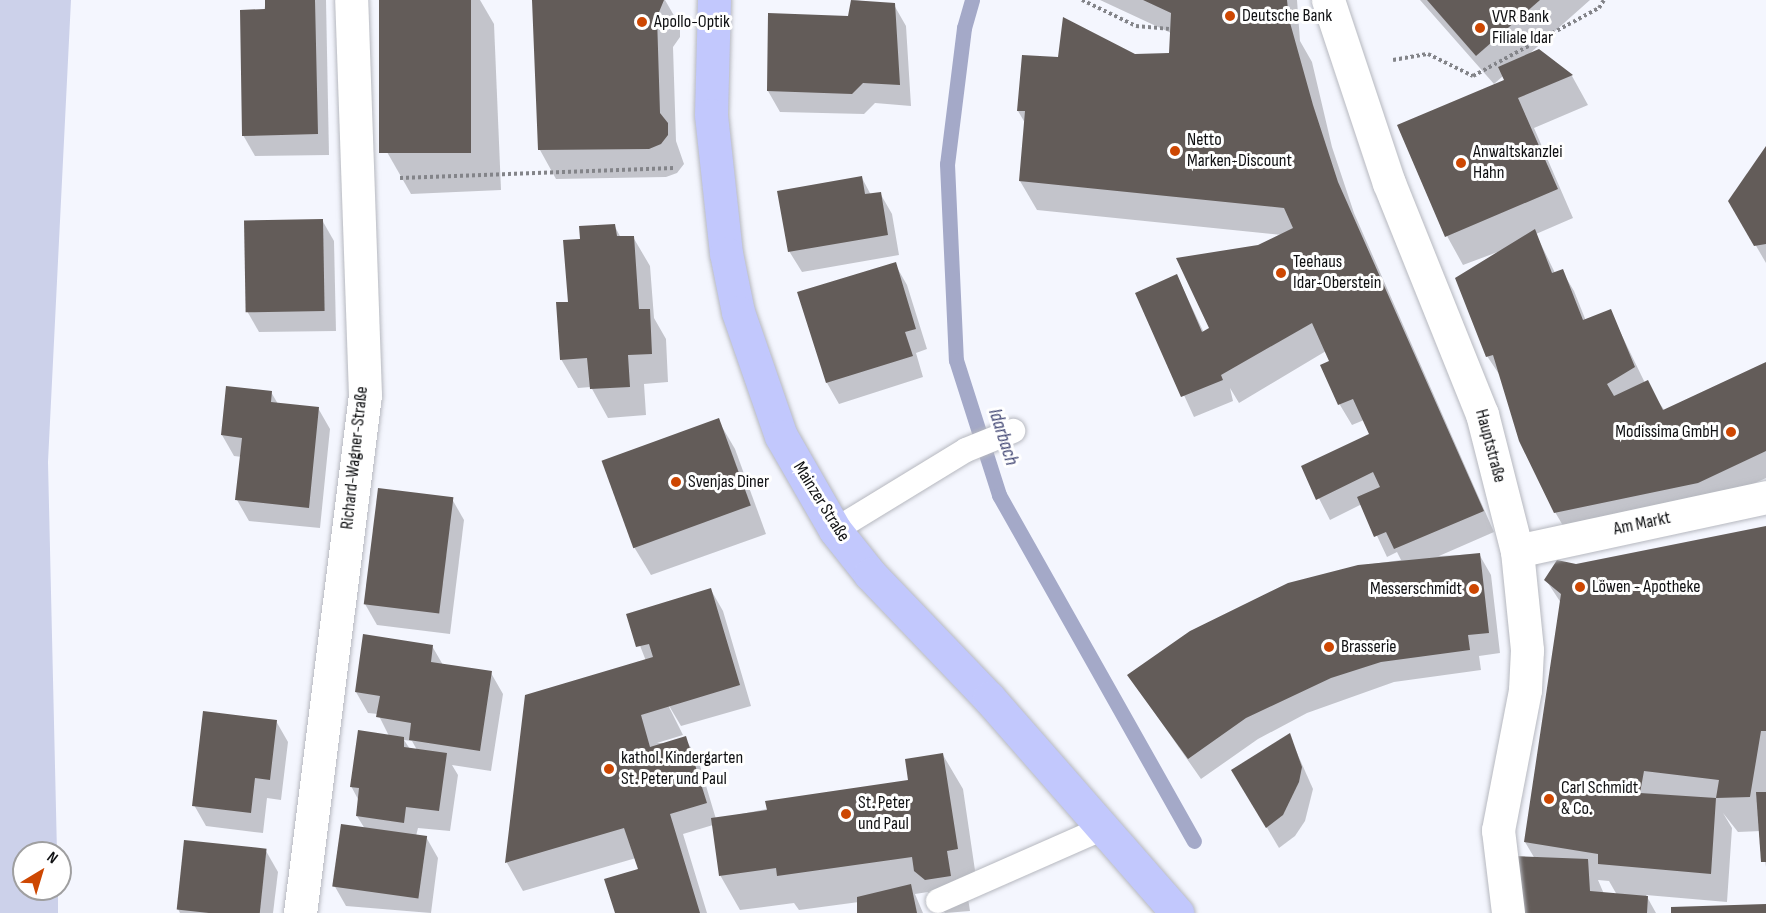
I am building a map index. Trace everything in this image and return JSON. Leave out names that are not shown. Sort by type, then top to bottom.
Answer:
[{"type":"main road","name":"Mainzer Straße","points":[[714,0],[711,115],[726,253],[760,384],[781,436],[835,530],[870,574],[989,698],[1101,829],[1171,904],[1199,913]]},
{"type":"street","name":"Richard-Wagner-Straße","points":[[300,913],[365,395],[354,180],[351,0]]},
{"type":"street","name":"Hauptstraße","points":[[1328,0],[1389,183],[1482,414],[1517,551],[1527,650],[1525,690],[1498,830],[1508,913]]},
{"type":"street","name":"Am Markt","points":[[1517,551],[1766,497]]},
{"type":"lane","points":[[835,530],[966,450],[1013,431]]},
{"type":"lane","points":[[938,901],[1101,829]]},
{"type":"path","points":[[1082,0],[1136,26],[1169,29]]},
{"type":"path","points":[[1351,68],[1428,54],[1473,76],[1599,8],[1604,0]]},
{"type":"path","points":[[354,180],[715,167]]},
{"type":"shaded area","points":[[0,0],[71,0],[48,462],[57,841],[12,841],[12,901],[58,901],[58,913],[0,913]]},
{"type":"building","points":[[265,0],[315,0],[318,134],[242,136],[240,10],[265,9]]},
{"type":"building","points":[[379,0],[471,0],[471,153],[379,153]]},
{"type":"building","points":[[532,0],[664,0],[657,17],[660,113],[668,123],[668,135],[661,144],[649,149],[538,150]]},
{"type":"building","points":[[851,0],[895,3],[900,85],[863,83],[852,94],[767,91],[768,13],[848,16]]},
{"type":"building","points":[[1143,0],[1287,0],[1289,19],[1313,105],[1338,182],[1484,511],[1394,549],[1386,532],[1374,537],[1357,497],[1380,487],[1373,472],[1316,500],[1301,466],[1369,434],[1353,399],[1338,405],[1320,365],[1329,361],[1312,323],[1221,375],[1223,380],[1181,397],[1135,293],[1177,274],[1202,332],[1209,328],[1176,258],[1258,245],[1293,228],[1284,208],[1019,181],[1025,111],[1017,111],[1022,55],[1058,57],[1063,17],[1135,54],[1169,53],[1171,13]]},
{"type":"building","name":"VVR Bank Filiale Idar","points":[[1427,0],[1540,0],[1476,56]]},
{"type":"building","points":[[1539,49],[1573,75],[1518,98],[1558,189],[1445,237],[1397,125],[1504,80],[1498,67]]},
{"type":"building","points":[[1766,146],[1766,244],[1754,246],[1728,201]]},
{"type":"building","points":[[862,176],[865,194],[881,192],[888,235],[788,252],[777,191]]},
{"type":"building","points":[[323,219],[325,311],[246,312],[244,220]]},
{"type":"building","points":[[615,224],[617,236],[634,236],[639,309],[650,309],[652,354],[628,355],[630,387],[590,389],[587,358],[560,360],[556,302],[568,302],[563,240],[580,239],[579,226]]},
{"type":"building","points":[[1535,229],[1552,273],[1563,269],[1583,320],[1611,309],[1635,367],[1607,384],[1614,396],[1648,380],[1663,410],[1766,362],[1766,451],[1698,483],[1554,513],[1519,441],[1493,355],[1486,357],[1455,278]]},
{"type":"building","points":[[896,262],[916,329],[905,332],[913,356],[826,383],[797,292]]},
{"type":"building","points":[[226,386],[272,391],[271,402],[319,407],[309,508],[235,500],[242,438],[221,435]]},
{"type":"building","name":"Svenjas Diner","points":[[719,418],[751,505],[633,548],[602,461]]},
{"type":"building","points":[[378,488],[453,497],[439,613],[364,604]]},
{"type":"building","points":[[1766,526],[1766,731],[1761,731],[1750,797],[1716,798],[1711,874],[1598,864],[1598,854],[1524,842],[1561,594],[1544,580],[1557,560],[1576,564]],"holes":[[[1644,771],[1719,780],[1716,798],[1640,793]]]},
{"type":"building","points":[[1480,553],[1489,633],[1468,635],[1470,650],[1381,662],[1331,678],[1246,718],[1188,759],[1127,675],[1190,631],[1288,583],[1358,565]]},
{"type":"building","points":[[711,588],[740,685],[641,715],[650,747],[686,736],[707,803],[670,814],[700,913],[615,913],[604,879],[638,869],[624,828],[505,863],[525,695],[653,657],[649,644],[636,647],[626,614]]},
{"type":"building","points":[[363,634],[433,645],[431,662],[492,671],[480,751],[409,740],[411,723],[376,717],[380,696],[355,692]]},
{"type":"building","points":[[203,711],[277,720],[270,780],[255,778],[251,813],[192,806]]},
{"type":"building","points":[[358,730],[404,737],[404,747],[447,753],[439,811],[406,807],[404,823],[356,816],[359,788],[350,787]]},
{"type":"building","points":[[1290,733],[1302,767],[1299,782],[1283,815],[1266,828],[1231,770]]},
{"type":"building","name":"St. Peter und Paul","points":[[943,753],[958,849],[947,851],[951,876],[925,880],[914,871],[912,857],[777,876],[776,868],[719,876],[711,818],[767,810],[765,801],[908,780],[905,759]]},
{"type":"building","points":[[1756,792],[1766,792],[1766,862],[1761,862]]},
{"type":"building","points":[[341,824],[427,836],[418,898],[332,886]]},
{"type":"building","points":[[184,840],[267,849],[260,913],[209,913],[177,910]]},
{"type":"building","points":[[1513,856],[1588,859],[1590,891],[1648,896],[1647,913],[1518,913]]},
{"type":"building","points":[[911,884],[917,913],[857,913],[857,897]]},
{"type":"building","points":[[1766,904],[1766,913],[1671,913],[1671,907]]},
{"type":"waterway","name":"Idarbach","points":[[972,0],[964,28],[947,164],[956,360],[999,495],[1194,841]]},
{"type":"place","name":"Deutsche Bank","points":[[1230,16]]},
{"type":"place","name":"Apollo-Optik","points":[[642,22]]},
{"type":"place","name":"VVR Bank Filiale Idar","points":[[1480,28]]},
{"type":"place","name":"Netto Marken-Discount","points":[[1175,151]]},
{"type":"place","name":"Anwaltskanzlei Hahn","points":[[1461,163]]},
{"type":"place","name":"Teehaus Idar-Oberstein","points":[[1281,273]]},
{"type":"place","name":"Modissima GmbH","points":[[1731,432]]},
{"type":"place","name":"Svenjas Diner","points":[[676,482]]},
{"type":"place","name":"Löwen - Apotheke","points":[[1580,587]]},
{"type":"place","name":"Messerschmidt","points":[[1474,589]]},
{"type":"place","name":"Brasserie","points":[[1329,647]]},
{"type":"place","name":"kathol. Kindergarten St. Peter und Paul","points":[[609,769]]},
{"type":"place","name":"Carl Schmidt & Co.","points":[[1549,799]]},
{"type":"place","name":"St. Peter und Paul","points":[[846,814]]}]
